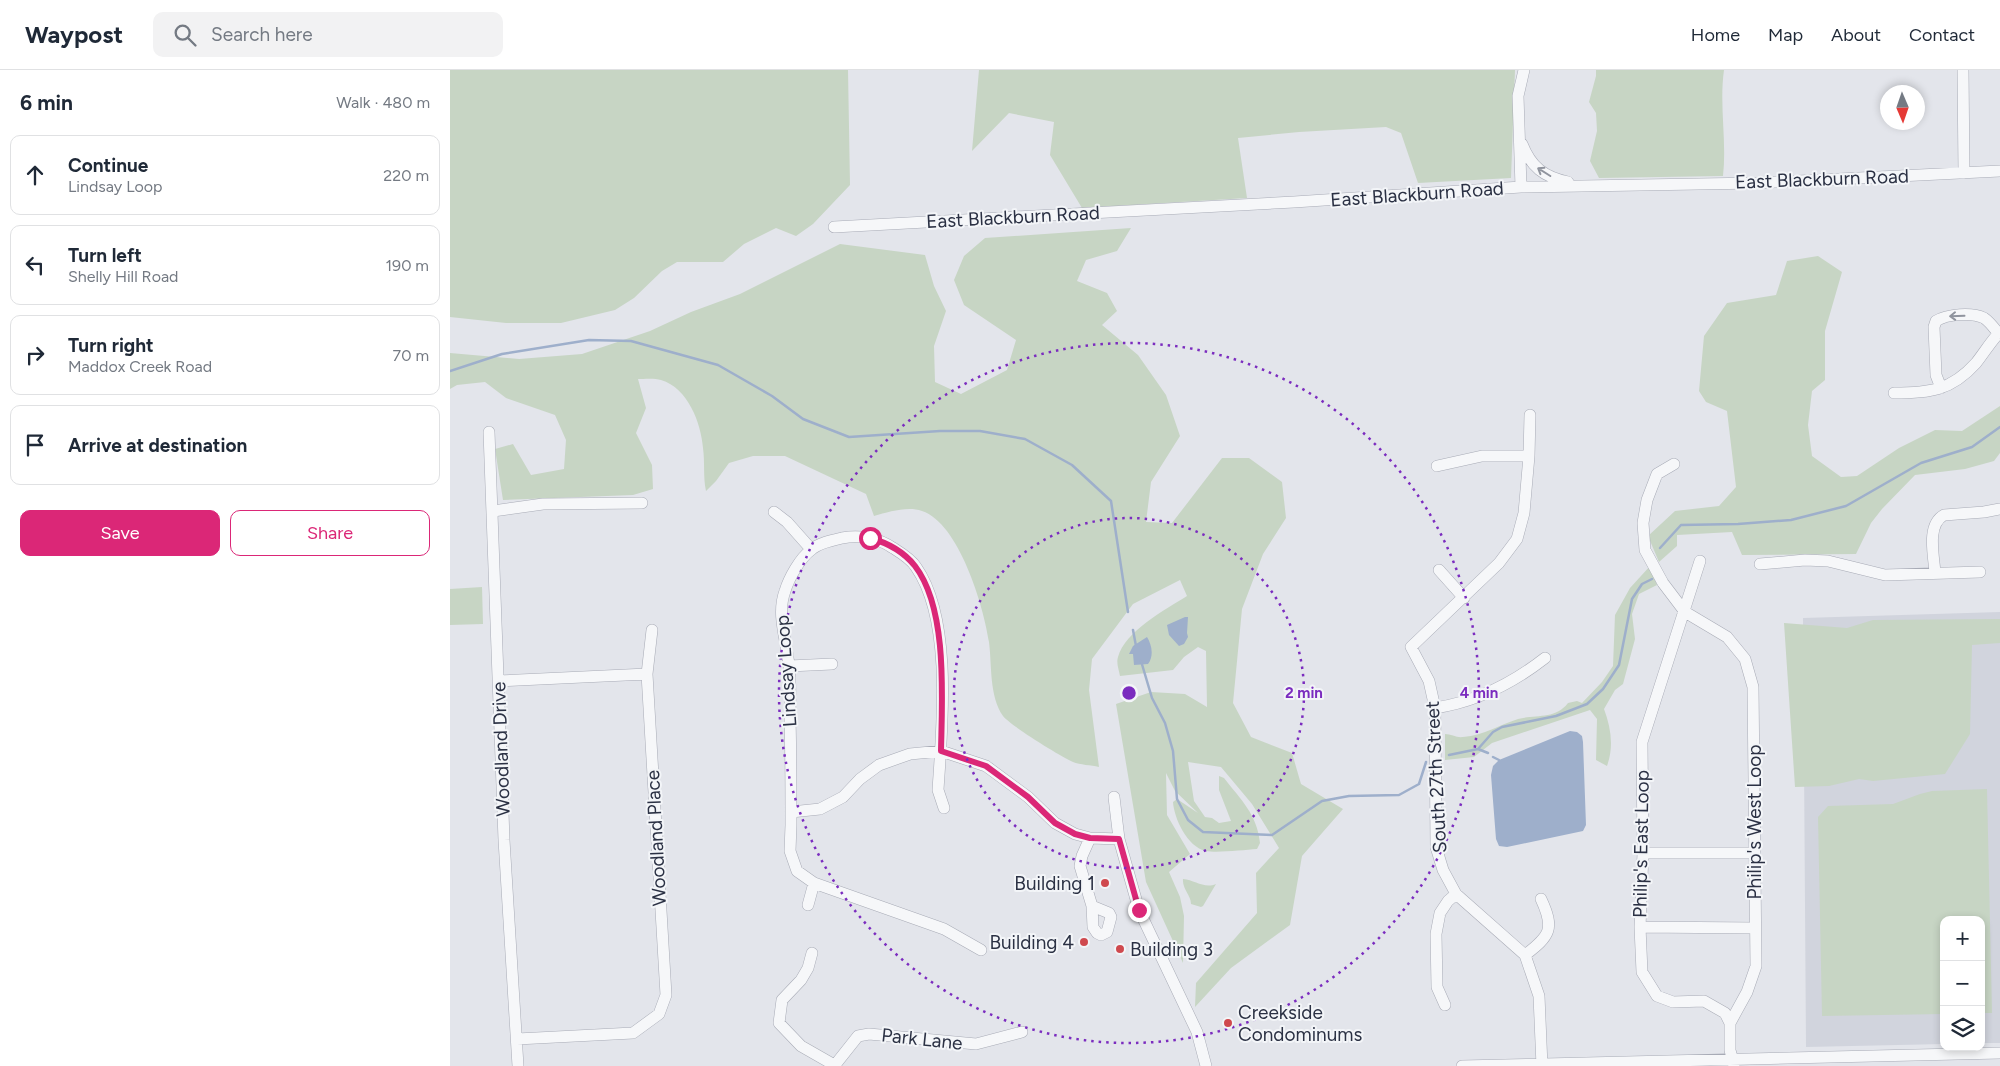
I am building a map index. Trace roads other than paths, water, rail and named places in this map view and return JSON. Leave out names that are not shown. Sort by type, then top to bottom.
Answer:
[{"type":"street","points":[[1521,187],[1518,96],[1524,70]]},
{"type":"street","points":[[1963,70],[1964,173]]},
{"type":"street","points":[[1519,138],[1531,163],[1542,173],[1558,180],[1585,186]]},
{"type":"street","name":"East Blackburn Road","points":[[834,226],[1294,202],[1521,187],[1757,183],[2000,171]]},
{"type":"street","points":[[1894,394],[1924,393],[1941,388],[1958,381],[1976,363],[1999,332],[1990,322],[1975,315],[1942,317],[1936,320],[1934,327],[1936,375],[1941,388]]},
{"type":"street","points":[[1440,570],[1464,598],[1499,563],[1517,539],[1524,513],[1529,456],[1530,415]]},
{"type":"street","name":"Woodland Drive","points":[[488,432],[493,511],[504,840],[518,1066]]},
{"type":"street","points":[[1436,466],[1482,456],[1529,456]]},
{"type":"street","name":"Philip's West Loop","points":[[1674,464],[1657,474],[1647,500],[1643,523],[1645,550],[1662,583],[1685,612],[1727,638],[1745,659],[1753,687],[1756,966],[1747,992],[1730,1023],[1730,1049],[1733,1062]]},
{"type":"street","points":[[493,511],[543,504],[642,503]]},
{"type":"street","points":[[1935,573],[1933,535],[1934,524],[1938,518],[1944,515],[2000,509]]},
{"type":"street","points":[[774,512],[811,549],[832,540],[870,538],[885,542],[903,554],[916,567],[928,590],[935,615],[940,647],[943,678],[938,790],[944,808]]},
{"type":"street","name":"Lindsay Loop","points":[[811,549],[791,575],[781,611],[789,666],[790,851],[797,871],[814,883],[944,929],[981,950]]},
{"type":"street","name":"Philip's East Loop","points":[[1700,560],[1642,742],[1643,853],[1640,928],[1642,972],[1657,996],[1673,1002],[1704,1001],[1725,1013],[1730,1023]]},
{"type":"street","points":[[1760,564],[1805,560],[1828,561],[1885,575],[1980,572]]},
{"type":"street","name":"South 27th Street","points":[[1464,598],[1411,647],[1429,681],[1434,708],[1436,847],[1443,870],[1456,894],[1525,955],[1539,996],[1542,1065]]},
{"type":"street","name":"Woodland Place","points":[[517,1039],[633,1033],[658,1014],[666,996],[646,674],[652,630]]},
{"type":"street","points":[[1434,708],[1464,703],[1524,674],[1545,658]]},
{"type":"street","points":[[789,666],[832,664]]},
{"type":"street","points":[[499,681],[646,674]]},
{"type":"street","points":[[791,812],[820,809],[843,797],[860,779],[879,765],[910,754],[941,751],[986,766],[1028,797],[1055,823],[1075,834],[1090,838],[1119,839]]},
{"type":"street","points":[[1114,797],[1119,839],[1139,910],[1197,1032],[1206,1066]]},
{"type":"street","points":[[1090,838],[1080,866],[1092,906]]},
{"type":"street","points":[[1643,853],[1755,854]]},
{"type":"street","points":[[808,905],[814,883]]},
{"type":"street","points":[[1445,1005],[1438,987],[1436,934],[1440,912],[1456,894]]},
{"type":"street","points":[[1525,955],[1543,941],[1548,930],[1549,915],[1541,899]]},
{"type":"street","points":[[1640,928],[1755,928]]},
{"type":"street","points":[[812,954],[808,968],[801,980],[782,1000],[779,1023],[801,1046],[836,1066]]},
{"type":"street","name":"Park Lane","points":[[836,1066],[858,1036],[869,1034],[976,1044],[1022,1032]]},
{"type":"street","points":[[1462,1066],[1869,1061],[2000,1053]]},
{"type":"water","points":[[1188,617],[1188,637],[1184,644],[1179,646],[1169,635],[1167,625]]},
{"type":"water","points":[[1147,637],[1152,650],[1150,661],[1148,664],[1134,665],[1133,654],[1129,654],[1133,646]]},
{"type":"water","points":[[1570,731],[1577,732],[1582,736],[1583,742],[1586,825],[1583,831],[1507,847],[1499,846],[1496,839],[1491,775],[1493,766],[1499,760]]},
{"type":"waterway","points":[[450,371],[502,354],[589,340],[631,341],[718,365],[772,396],[803,419],[849,437],[940,431],[980,431],[1025,439],[1072,465],[1111,501],[1128,612]]},
{"type":"waterway","points":[[1660,548],[1681,525],[1738,524],[1791,520],[1846,506],[1921,463],[1972,447],[2000,427]]},
{"type":"waterway","points":[[1449,755],[1478,749],[1493,732],[1502,727],[1556,716],[1587,704],[1603,689],[1619,665],[1632,599],[1642,584],[1652,579]]},
{"type":"waterway","points":[[1133,630],[1136,646]]},
{"type":"waterway","points":[[1141,661],[1152,698],[1165,723],[1173,751],[1177,799],[1188,820],[1203,832],[1272,835],[1322,801],[1349,796],[1399,795],[1419,784],[1426,762]]},
{"type":"waterway","points":[[1478,749],[1488,753]]},
{"type":"waterway","points":[[1493,757],[1499,760]]},
{"type":"place","name":"Building 1","points":[[1105,883]]},
{"type":"place","name":"Building 4","points":[[1084,942]]},
{"type":"place","name":"Building 3","points":[[1120,949]]},
{"type":"place","name":"Creekside Condominums","points":[[1228,1023]]}]
